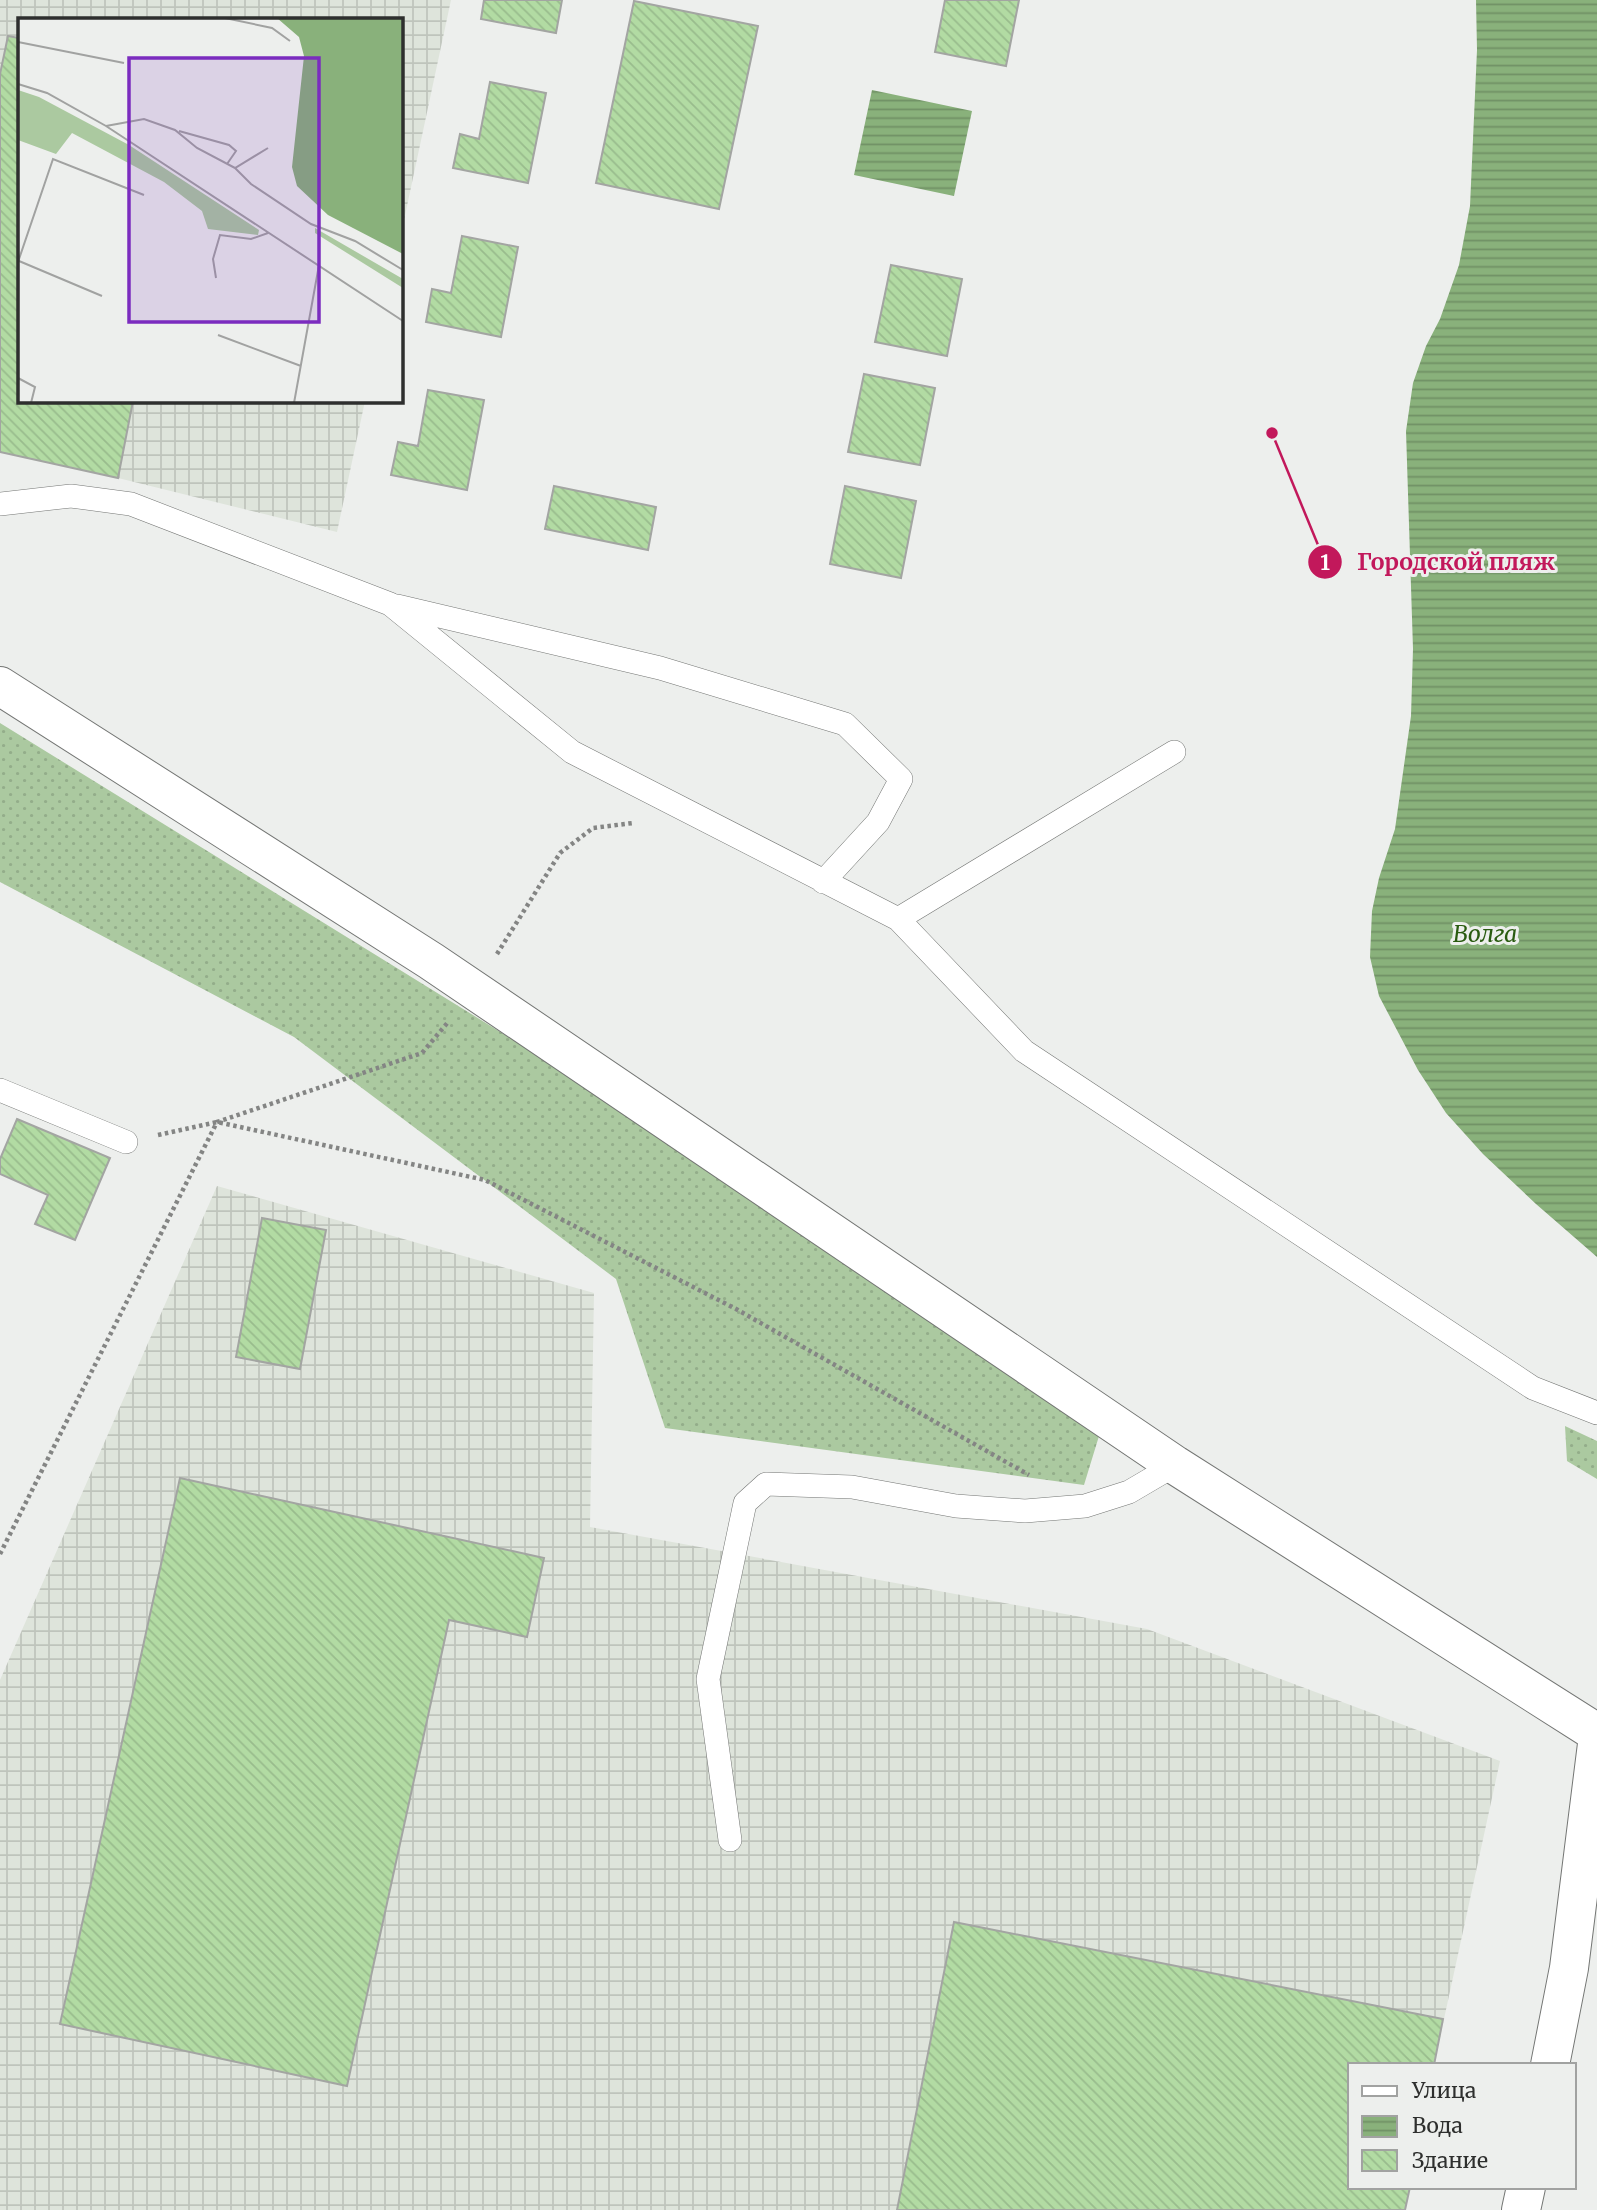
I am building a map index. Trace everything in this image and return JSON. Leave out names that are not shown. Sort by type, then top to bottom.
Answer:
[{"type":"street","points":[[0,686],[431,961],[1175,1465],[1597,1733]]},
{"type":"street","points":[[1550,2063],[1569,1968],[1597,1744]]},
{"type":"street","points":[[1521,2210],[1526,2189]]},
{"type":"lane","points":[[0,504],[71,496],[131,504],[390,604],[660,667],[845,724],[901,779],[878,822],[823,882]]},
{"type":"lane","points":[[390,604],[572,752],[898,919],[1024,1051],[1533,1388],[1597,1413]]},
{"type":"lane","points":[[898,919],[1174,752]]},
{"type":"lane","points":[[0,1090],[126,1142]]},
{"type":"lane","points":[[730,1840],[708,1679],[746,1503],[766,1484],[852,1487],[956,1506],[1025,1511],[1085,1506],[1129,1492],[1175,1465]]},
{"type":"path","points":[[0,1553],[217,1122]]},
{"type":"path","points":[[126,1142],[217,1122],[485,1180],[736,1309],[1085,1506]]},
{"type":"shaded area","points":[[0,0],[451,0],[402,229],[402,18],[18,18],[18,402],[365,402],[337,532],[0,452]]},
{"type":"shaded area","points":[[0,723],[515,1041],[1099,1436],[1084,1485],[665,1428],[616,1279],[294,1037],[0,882]]},
{"type":"shaded area","points":[[217,1186],[594,1293],[590,1527],[1147,1629],[1500,1761],[1434,2063],[1348,2063],[1348,2189],[1410,2189],[1405,2210],[0,2210],[0,1680]]},
{"type":"shaded area","points":[[1565,1426],[1597,1441],[1597,1479],[1567,1461]]},
{"type":"water","name":"Волга","points":[[1476,0],[1597,0],[1597,1257],[1483,1154],[1446,1113],[1418,1070],[1379,996],[1370,957],[1372,911],[1379,878],[1395,829],[1411,716],[1413,649],[1406,431],[1413,383],[1459,265],[1470,206],[1477,50]]},
{"type":"water","points":[[872,90],[972,111],[954,196],[854,175]]},
{"type":"building","points":[[484,0],[562,0],[556,33],[481,19]]},
{"type":"building","points":[[945,0],[1019,0],[1006,66],[935,52]]},
{"type":"building","points":[[634,1],[758,26],[719,209],[596,183]]},
{"type":"building","points":[[8,36],[18,38],[18,402],[133,402],[118,478],[0,452],[0,74]]},
{"type":"building","points":[[490,82],[546,93],[528,183],[453,168],[460,134],[479,139]]},
{"type":"building","points":[[462,236],[518,247],[501,337],[426,322],[432,289],[451,293]]},
{"type":"building","points":[[891,265],[962,279],[947,356],[875,342]]},
{"type":"building","points":[[864,374],[935,388],[920,465],[848,452]]},
{"type":"building","points":[[428,390],[484,400],[467,490],[391,475],[398,442],[418,446]]},
{"type":"building","points":[[554,486],[656,507],[648,550],[545,529]]},
{"type":"building","points":[[845,486],[916,501],[901,578],[830,564]]},
{"type":"building","points":[[17,1119],[110,1158],[75,1240],[35,1224],[48,1195],[0,1174],[0,1159]]},
{"type":"building","points":[[262,1218],[326,1230],[300,1369],[236,1357]]},
{"type":"building","points":[[180,1478],[544,1558],[527,1637],[449,1620],[347,2086],[60,2024]]},
{"type":"building","points":[[954,1922],[1443,2019],[1434,2063],[1348,2063],[1348,2189],[1410,2189],[1405,2210],[897,2210]]},
{"type":"place","name":"Городской пляж","points":[[1272,433]]}]
